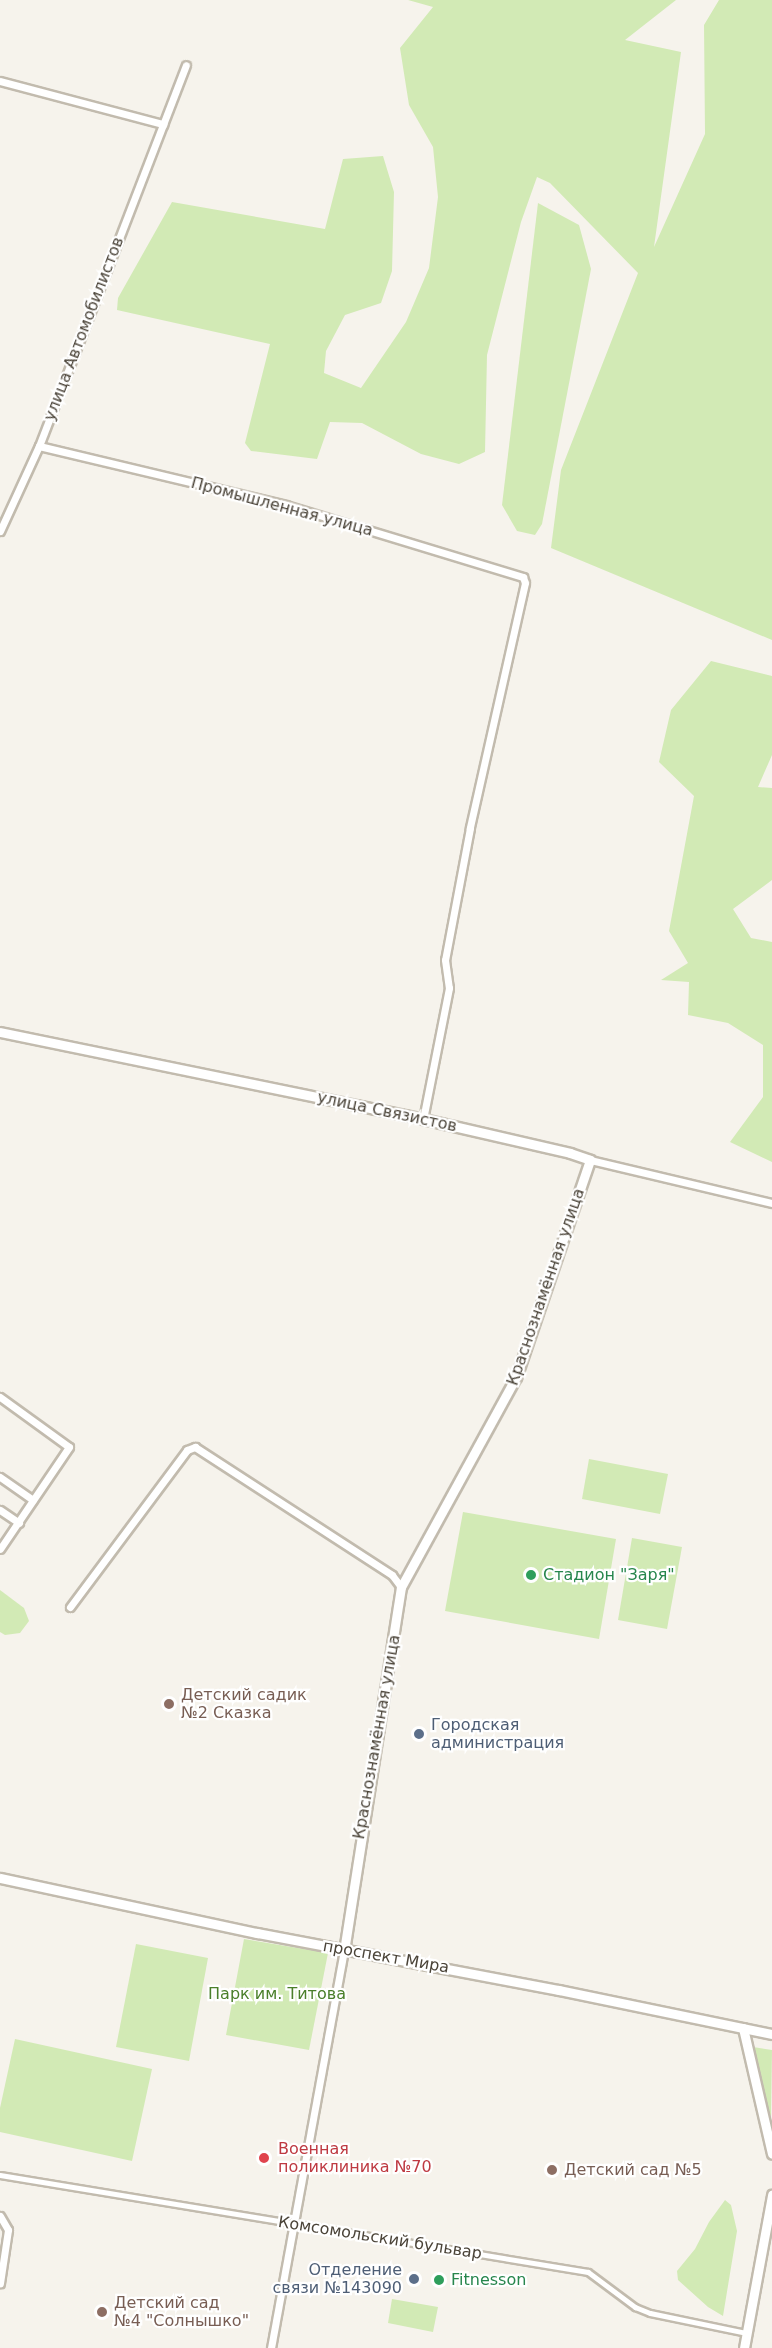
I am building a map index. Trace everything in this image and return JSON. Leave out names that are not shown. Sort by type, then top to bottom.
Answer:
[{"type":"street","name":"улица Автомобилистов","points":[[0,531],[39,446],[186,65]]},
{"type":"street","points":[[0,81],[162,124]]},
{"type":"street","name":"Промышленная улица","points":[[39,446],[286,505],[523,577],[525,583],[470,828],[445,960],[449,988],[423,1119]]},
{"type":"street","name":"улица Связистов","points":[[0,1032],[423,1119],[772,1203]]},
{"type":"street","name":"Краснознамённая улица","points":[[271,2348],[344,1949],[401,1587],[446,1509],[516,1377],[590,1160]]},
{"type":"street","points":[[0,1397],[69,1447],[0,1549]]},
{"type":"street","points":[[70,1607],[187,1450],[195,1447],[392,1575],[401,1587]]},
{"type":"street","points":[[0,1477],[33,1500]]},
{"type":"street","points":[[0,1510],[19,1523]]},
{"type":"street","name":"проспект Мира","points":[[0,1878],[772,2034]]},
{"type":"street","points":[[743,2028],[768,2123],[772,2154]]},
{"type":"street","name":"Комсомольский бульвар","points":[[0,2175],[588,2272],[635,2307],[650,2313],[747,2333]]},
{"type":"street","points":[[744,2348],[772,2195]]},
{"type":"street","points":[[0,2216],[9,2230],[0,2283]]},
{"type":"street","points":[[760,2259],[772,2261]]},
{"type":"green space","points":[[408,0],[676,0],[625,40],[681,52],[654,247],[705,134],[704,25],[719,0],[772,0],[772,640],[551,548],[561,470],[638,273],[550,183],[537,177],[521,222],[487,355],[485,452],[459,464],[421,454],[362,423],[330,422],[317,459],[251,451],[245,443],[270,344],[117,310],[118,298],[172,202],[325,229],[343,159],[383,156],[394,192],[392,271],[381,303],[345,315],[326,351],[324,373],[361,388],[406,322],[429,268],[438,197],[433,147],[409,105],[400,48],[433,7]]},
{"type":"green space","points":[[538,203],[579,225],[591,269],[542,524],[535,535],[517,531],[502,505]]},
{"type":"green space","points":[[711,661],[772,676],[772,755],[758,787],[772,788],[772,880],[733,909],[751,938],[772,942],[772,1162],[730,1142],[763,1097],[763,1045],[728,1023],[688,1015],[689,982],[661,980],[688,963],[669,931],[694,796],[659,762],[671,710]]},
{"type":"green space","points":[[589,1459],[668,1474],[660,1514],[582,1499]]},
{"type":"green space","name":"Стадион \"Заря\"","points":[[463,1512],[616,1539],[599,1639],[445,1611]]},
{"type":"green space","points":[[632,1538],[682,1547],[667,1629],[618,1620]]},
{"type":"green space","points":[[0,1590],[24,1608],[29,1621],[20,1633],[5,1635],[0,1632]]},
{"type":"green space","name":"Парк им. Титова","points":[[244,1939],[328,1953],[309,2050],[226,2035]]},
{"type":"green space","points":[[136,1944],[208,1958],[189,2061],[116,2047]]},
{"type":"green space","points":[[15,2039],[152,2069],[132,2161],[0,2132],[0,2108]]},
{"type":"green space","points":[[753,2047],[772,2050],[771,2116],[766,2111]]},
{"type":"green space","points":[[725,2200],[731,2205],[737,2231],[723,2316],[708,2307],[678,2280],[677,2271],[695,2249],[709,2222]]},
{"type":"green space","points":[[392,2299],[438,2307],[433,2332],[388,2323]]},
{"type":"place","name":"Стадион \"Заря\"","points":[[531,1575]]},
{"type":"place","name":"Детский садик №2 Сказка","points":[[169,1704]]},
{"type":"place","name":"Городская администрация","points":[[419,1734]]},
{"type":"place","name":"Военная поликлиника №70","points":[[264,2158]]},
{"type":"place","name":"Детский сад №5","points":[[552,2170]]},
{"type":"place","name":"Отделение связи №143090","points":[[414,2279]]},
{"type":"place","name":"Fitnesson","points":[[439,2280]]},
{"type":"place","name":"Детский сад №4 \"Солнышко\"","points":[[102,2312]]}]
